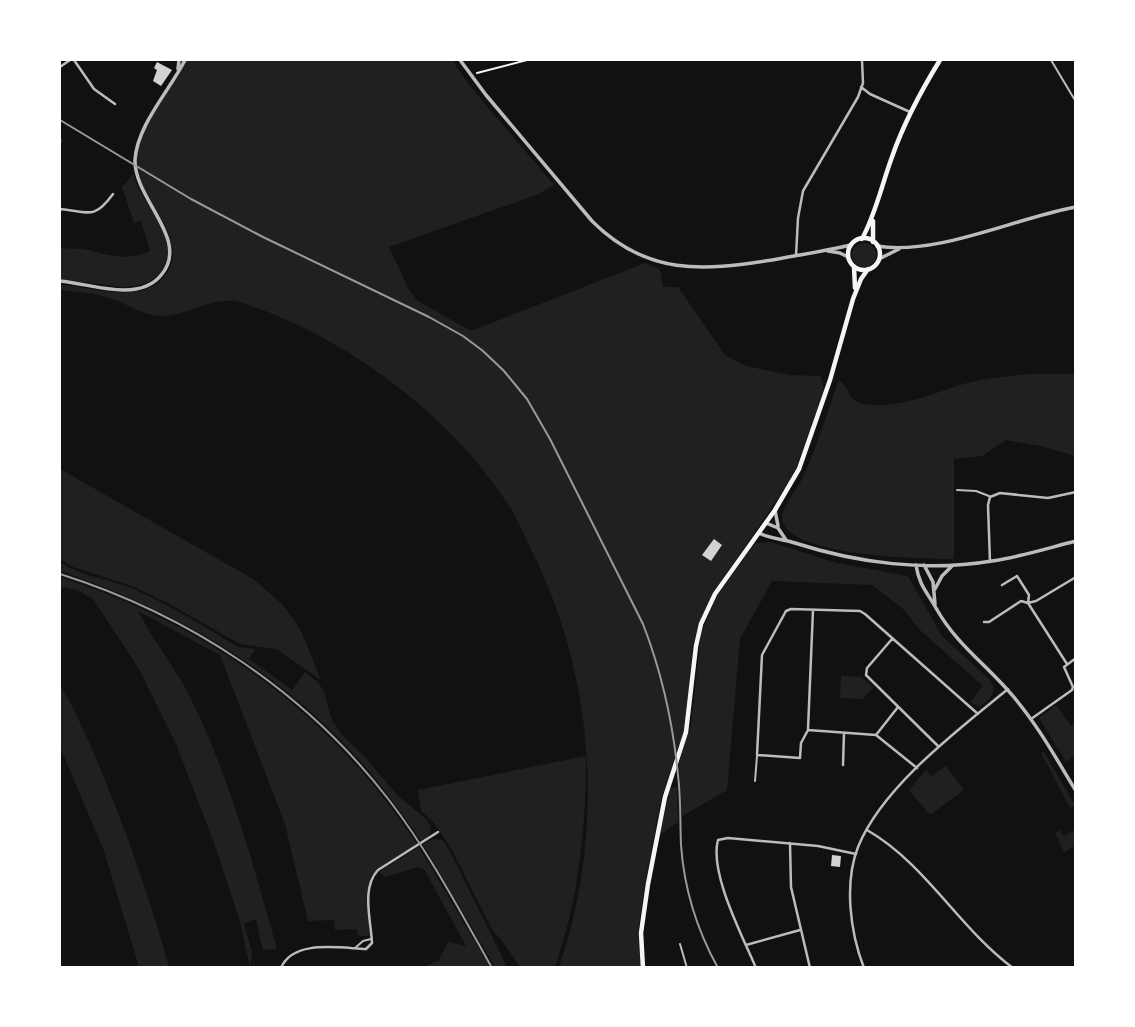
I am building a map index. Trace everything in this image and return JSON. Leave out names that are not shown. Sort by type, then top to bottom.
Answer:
[{"type":"main road","points":[[643,968],[643,912],[665,797],[689,718],[698,634],[716,594],[775,510],[799,469],[830,380],[852,299],[856,277],[848,257],[851,245],[862,239],[873,216],[910,112],[940,60]]},
{"type":"main road","points":[[852,299],[864,272],[876,264],[878,259],[873,216]]},
{"type":"main road","points":[[862,239],[875,244]]},
{"type":"main road","points":[[854,267],[868,269]]},
{"type":"street","points":[[60,67],[72,60],[94,89],[115,104]]},
{"type":"street","points":[[177,71],[179,60]]},
{"type":"street","points":[[60,281],[133,289],[156,281],[167,266],[169,241],[140,187],[135,160],[141,135],[185,60]]},
{"type":"street","points":[[460,60],[592,221],[625,247],[665,264],[692,268],[723,267],[851,245]]},
{"type":"street","points":[[796,256],[803,191],[862,87],[862,60]]},
{"type":"street","points":[[862,87],[870,94],[910,112]]},
{"type":"street","points":[[60,209],[94,213],[103,208],[113,194]]},
{"type":"street","points":[[878,259],[901,248],[961,237],[1076,207]]},
{"type":"street","points":[[875,244],[901,248]]},
{"type":"street","points":[[823,251],[848,257]]},
{"type":"street","points":[[990,562],[990,497],[1000,493],[1048,498],[1076,492]]},
{"type":"street","points":[[775,510],[778,528],[786,540]]},
{"type":"street","points":[[766,523],[778,528]]},
{"type":"street","points":[[759,533],[768,538],[786,540],[836,555],[916,565],[990,562],[1076,541]]},
{"type":"street","points":[[916,565],[921,585],[951,633],[1008,689],[1031,719],[1076,791]]},
{"type":"street","points":[[924,565],[932,577],[935,606]]},
{"type":"street","points":[[934,591],[942,576],[953,565]]},
{"type":"street","points":[[1002,585],[1017,576],[1029,595],[1028,603],[1067,664]]},
{"type":"street","points":[[984,622],[989,622],[1021,601],[1036,601],[1076,577]]},
{"type":"street","points":[[813,610],[808,730],[801,743],[800,758],[757,755],[764,649],[788,610],[813,610],[860,611],[978,714]]},
{"type":"street","points":[[892,639],[865,673],[938,746]]},
{"type":"street","points":[[1031,719],[1072,690],[1072,684],[1064,671],[1067,664],[1076,658]]},
{"type":"street","points":[[864,968],[857,947],[852,915],[851,882],[856,854],[867,830],[887,802],[938,746],[1008,689]]},
{"type":"street","points":[[876,735],[898,706]]},
{"type":"street","points":[[808,730],[876,735],[917,768]]},
{"type":"street","points":[[843,765],[844,733]]},
{"type":"street","points":[[867,830],[908,859],[980,940],[1013,968]]},
{"type":"street","points":[[281,968],[288,956],[297,951],[368,948],[372,945],[369,893],[372,878],[378,870],[439,832]]},
{"type":"street","points":[[756,968],[725,894],[717,842],[721,838],[728,838],[790,843],[856,854]]},
{"type":"street","points":[[790,843],[791,887],[810,968]]},
{"type":"street","points":[[746,945],[800,930]]},
{"type":"lane","points":[[1051,60],[1076,102]]},
{"type":"lane","points":[[957,490],[976,491],[990,497]]},
{"type":"lane","points":[[755,781],[757,755]]},
{"type":"lane","points":[[355,948],[363,941],[372,939]]},
{"type":"lane","points":[[680,944],[687,968]]},
{"type":"path","points":[[470,75],[527,60]]},
{"type":"shaded area","points":[[186,60],[452,60],[470,86],[554,185],[539,194],[389,247],[409,290],[418,301],[471,331],[645,263],[660,269],[663,287],[678,287],[725,355],[746,366],[790,375],[821,376],[824,390],[796,468],[714,592],[699,623],[693,647],[684,731],[662,796],[645,883],[638,933],[641,967],[559,967],[574,916],[588,810],[587,757],[581,704],[570,651],[553,600],[515,516],[483,470],[425,409],[392,382],[320,336],[282,318],[232,301],[212,303],[182,313],[161,316],[142,312],[106,297],[60,290],[60,285],[112,292],[143,290],[163,278],[171,264],[173,250],[169,235],[145,190],[137,160],[149,122]]},
{"type":"shaded area","points":[[133,174],[168,246],[162,270],[149,281],[128,287],[60,279],[60,248],[85,249],[119,256],[134,256],[150,251],[141,221],[134,223],[122,187]]},
{"type":"shaded area","points":[[864,243],[873,246],[876,255],[873,264],[864,267],[855,264],[852,255],[855,246]]},
{"type":"shaded area","points":[[1027,374],[1075,374],[1075,456],[1006,440],[982,456],[954,459],[954,559],[859,553],[807,541],[790,532],[782,515],[807,469],[839,380],[856,401],[886,405],[914,400],[974,381]]},
{"type":"shaded area","points":[[60,469],[253,579],[282,604],[292,617],[301,631],[321,680],[276,649],[240,644],[166,602],[132,586],[73,567],[60,559]]},
{"type":"shaded area","points":[[771,542],[837,563],[908,576],[942,636],[989,679],[993,691],[979,707],[970,702],[983,686],[921,631],[903,609],[872,585],[772,581],[740,639],[727,790],[682,816],[679,763],[691,724],[701,634],[717,596],[755,543]]},
{"type":"shaded area","points":[[60,562],[85,574],[131,588],[239,647],[255,649],[249,659],[292,690],[305,672],[318,682],[324,692],[332,720],[342,735],[397,795],[426,819],[431,826],[429,836],[421,841],[363,764],[298,701],[262,673],[185,625],[103,587],[60,571]]},
{"type":"shaded area","points":[[60,577],[115,597],[167,621],[216,648],[262,679],[305,714],[345,753],[383,797],[417,844],[385,864],[371,878],[368,887],[370,936],[358,936],[357,929],[335,930],[334,920],[308,921],[285,824],[220,655],[138,611],[191,699],[218,759],[240,822],[277,949],[263,950],[256,919],[244,923],[252,951],[250,967],[240,922],[216,848],[176,744],[139,669],[93,599],[77,590],[60,587]]},
{"type":"shaded area","points":[[841,676],[861,677],[874,687],[863,699],[840,698]]},
{"type":"shaded area","points":[[60,685],[86,736],[119,817],[146,891],[169,967],[139,967],[104,851],[60,747]]},
{"type":"shaded area","points":[[1056,705],[1071,726],[1075,723],[1075,756],[1066,762],[1039,718]]},
{"type":"shaded area","points":[[1044,752],[1075,806],[1070,808],[1041,753]]},
{"type":"shaded area","points":[[586,756],[580,863],[570,915],[555,967],[520,967],[493,931],[452,850],[434,823],[421,811],[418,790]]},
{"type":"shaded area","points":[[946,766],[964,790],[930,815],[909,790],[926,770],[932,776]]},
{"type":"shaded area","points":[[677,787],[678,822],[660,835],[670,788]]},
{"type":"shaded area","points":[[1060,830],[1063,836],[1075,830],[1075,846],[1064,852],[1055,833]]},
{"type":"shaded area","points":[[433,839],[442,840],[450,851],[507,967],[495,967],[423,844]]},
{"type":"shaded area","points":[[419,847],[490,967],[424,967],[439,960],[448,942],[466,946],[424,869],[418,867],[385,877],[379,872]]},
{"type":"building","points":[[157,62],[172,70],[161,86],[153,81]]},
{"type":"building","points":[[714,539],[722,545],[711,561],[702,555]]},
{"type":"building","points":[[832,855],[841,856],[840,867],[831,866]]},
{"type":"railway","points":[[60,120],[191,199],[463,336],[504,371],[527,399],[550,439],[650,642],[666,698],[673,736],[679,784],[681,845],[688,893],[698,924],[718,968]]},
{"type":"railway","points":[[60,574],[154,611],[199,635],[282,691],[320,724],[356,761],[404,820],[444,882],[492,968]]}]
